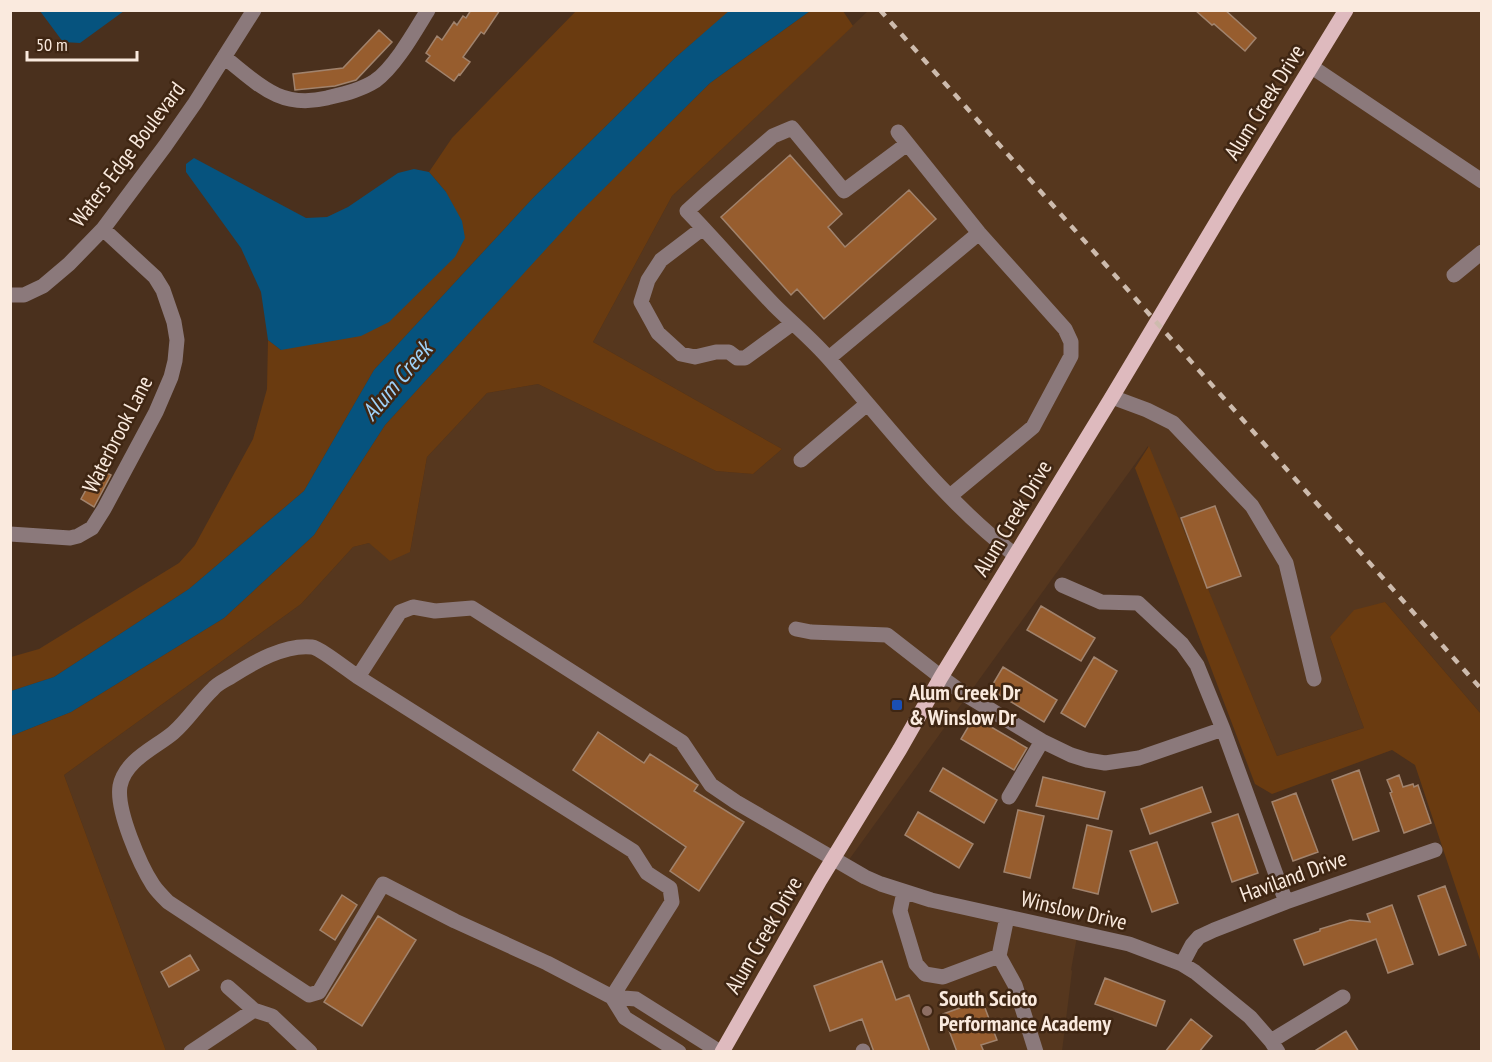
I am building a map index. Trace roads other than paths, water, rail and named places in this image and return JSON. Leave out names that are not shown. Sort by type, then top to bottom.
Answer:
[{"type":"main road","name":"Alum Creek Drive","points":[[721,1052],[941,678],[1346,10]]},
{"type":"street","name":"Waters Edge Boulevard","points":[[10,296],[24,295],[43,286],[69,264],[103,229],[195,104],[254,10]]},
{"type":"street","points":[[224,57],[261,87],[279,96],[297,101],[315,100],[356,90],[375,80],[390,66],[429,10]]},
{"type":"street","points":[[1312,67],[1482,181]]},
{"type":"street","points":[[950,496],[1033,427],[1071,356],[1071,342],[1065,329],[979,233],[902,138],[844,191],[792,128],[773,136],[687,211],[776,306],[829,358],[950,496],[992,537],[1015,555]]},
{"type":"street","points":[[703,228],[661,260],[648,280],[641,302],[658,333],[681,354],[695,357],[716,352],[729,352],[737,358],[745,358],[793,322]]},
{"type":"street","name":"Waterbrook Lane","points":[[10,534],[70,538],[92,528],[156,412],[176,361],[177,340],[174,322],[163,290],[155,277],[103,229]]},
{"type":"street","points":[[829,358],[979,233]]},
{"type":"street","points":[[1454,274],[1482,252]]},
{"type":"street","points":[[1112,397],[1173,423],[1252,506],[1286,563],[1314,679]]},
{"type":"street","points":[[801,460],[867,404]]},
{"type":"street","points":[[1062,585],[1101,602],[1138,603],[1182,644],[1197,665],[1223,729],[1286,902]]},
{"type":"street","name":"Winslow Drive","points":[[358,677],[400,612],[413,607],[435,611],[472,608],[682,742],[711,784],[736,802],[833,859],[881,884],[904,892],[1129,944],[1182,964],[1250,1017],[1274,1046]]},
{"type":"street","points":[[796,629],[811,632],[887,635],[963,693],[1042,741],[1087,760],[1105,763],[1139,758],[1223,729]]},
{"type":"street","points":[[612,997],[672,902],[670,888],[647,873],[633,851],[314,647],[273,653],[254,661],[214,687],[174,732],[141,756],[126,771],[120,786],[121,803],[140,862],[154,887],[168,902],[309,996],[319,992],[383,884],[612,997],[636,999],[721,1052]]},
{"type":"street","points":[[1010,797],[1042,741]]},
{"type":"street","name":"Haviland Drive","points":[[1182,964],[1199,937],[1286,902],[1435,850]]},
{"type":"street","points":[[904,892],[900,911],[916,964],[925,974],[943,977],[999,956]]},
{"type":"street","points":[[1007,917],[999,956],[1015,985],[1036,1052]]},
{"type":"street","points":[[228,987],[254,1010],[272,1016],[310,1052]]},
{"type":"street","points":[[612,997],[625,1018],[679,1052]]},
{"type":"street","points":[[1274,1046],[1343,997]]},
{"type":"street","points":[[191,1052],[254,1010]]},
{"type":"water","name":"Alum Creek","points":[[730,10],[810,11],[710,83],[578,214],[385,425],[314,535],[224,618],[71,712],[11,736],[11,691],[54,677],[189,589],[304,491],[374,370],[533,198],[675,58]]},
{"type":"water","points":[[40,11],[124,11],[80,43],[63,42]]},
{"type":"water","points":[[194,158],[306,218],[327,217],[348,207],[398,173],[414,169],[429,172],[446,192],[462,221],[465,238],[455,257],[389,322],[361,336],[281,350],[268,340],[261,292],[241,248],[186,172],[186,164]]},
{"type":"railway","points":[[880,10],[1482,690]]},
{"type":"place","name":"Alum Creek Dr & Winslow Dr","points":[[897,705]]},
{"type":"place","name":"South Scioto Performance Academy","points":[[927,1011]]}]
